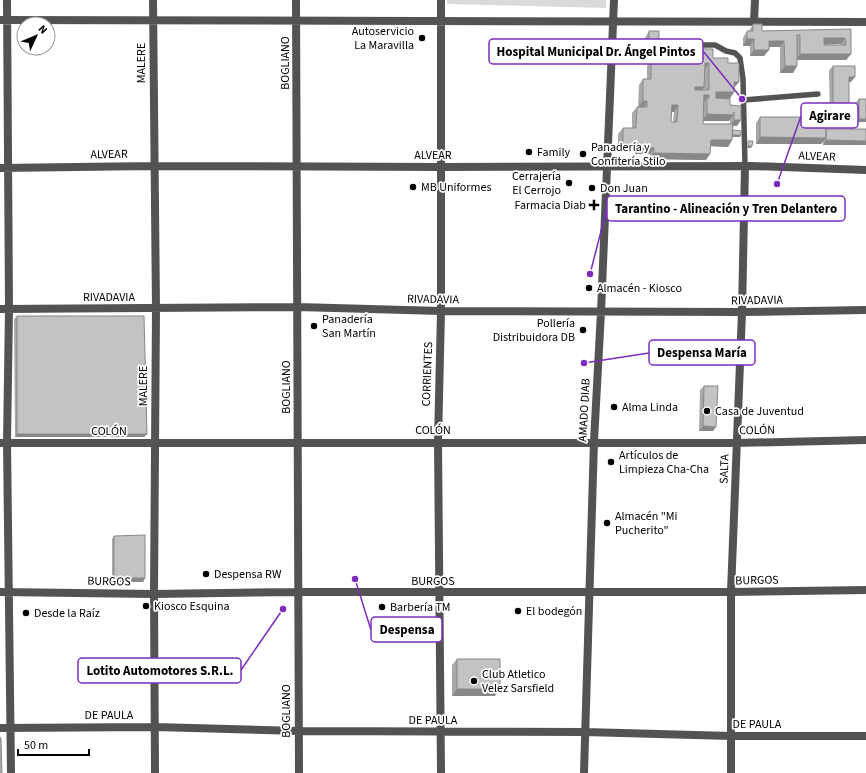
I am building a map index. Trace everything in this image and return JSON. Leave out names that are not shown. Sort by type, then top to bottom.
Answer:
[{"type":"street","points":[[7,0],[4,20],[9,168],[9,309],[3,443],[4,592],[12,773]]},
{"type":"street","name":"MALERE","points":[[153,0],[153,166],[156,309],[154,594],[155,773]]},
{"type":"street","name":"BOGLIANO","points":[[296,0],[298,307],[297,592],[299,773]]},
{"type":"street","name":"CORRIENTES","points":[[441,0],[442,168],[438,442],[441,773]]},
{"type":"street","name":"AMADO DIAB","points":[[584,773],[588,593],[614,0]]},
{"type":"street","points":[[754,22],[755,0]]},
{"type":"street","points":[[4,20],[866,22]]},
{"type":"street","name":"ALVEAR","points":[[0,168],[153,166],[442,168],[745,166],[866,170]]},
{"type":"street","name":"SALTA","points":[[731,773],[731,592],[738,442],[745,166]]},
{"type":"street","name":"RIVADAVIA","points":[[0,309],[298,307],[441,311],[601,312],[866,310]]},
{"type":"street","name":"COLÓN","points":[[3,443],[738,442],[866,440]]},
{"type":"street","name":"BURGOS","points":[[4,592],[154,594],[297,592],[588,593],[866,590]]},
{"type":"street","name":"DE PAULA","points":[[0,728],[155,727],[299,731],[585,732],[732,736],[866,736]]},
{"type":"lane","points":[[663,43],[676,45],[715,44],[726,51],[735,52],[742,62],[745,166]]},
{"type":"lane","points":[[744,100],[818,94]]},
{"type":"shaded area","points":[[447,0],[606,0],[606,8],[447,4]]},
{"type":"building","points":[[753,24],[762,24],[762,31],[851,29],[851,54],[800,54],[800,35],[797,35],[797,66],[785,66],[784,41],[769,41],[769,50],[754,50],[754,39],[747,39],[747,31],[753,31]],"holes":[[[824,38],[845,38],[846,45],[824,45]]]},
{"type":"building","points":[[649,31],[659,31],[659,48],[713,49],[713,58],[728,58],[728,63],[739,63],[739,82],[734,82],[734,92],[716,92],[716,98],[730,99],[730,105],[741,106],[741,120],[734,120],[734,112],[733,115],[707,114],[707,98],[709,98],[709,95],[704,95],[703,124],[733,124],[732,140],[711,140],[710,154],[654,153],[654,148],[639,147],[639,144],[623,144],[623,128],[636,128],[637,107],[647,107],[647,101],[643,101],[643,79],[651,79],[651,59],[654,59],[654,50],[649,50]],"holes":[[[705,63],[709,63],[709,90],[695,90],[695,87],[704,87]],[[672,105],[678,105],[677,122],[671,122]]]},
{"type":"building","points":[[833,66],[855,66],[855,77],[849,77],[849,108],[856,108],[856,118],[833,118]]},
{"type":"building","points":[[859,99],[866,99],[866,119],[859,119]]},
{"type":"building","points":[[760,117],[826,117],[826,138],[760,137]]},
{"type":"building","points":[[826,129],[866,129],[866,141],[826,140]]},
{"type":"building","points":[[733,130],[741,131],[741,135],[732,135]]},
{"type":"building","points":[[748,141],[753,141],[752,146],[748,146]]},
{"type":"building","points":[[17,316],[144,316],[147,434],[17,434]]},
{"type":"building","name":"Casa de Juventud","points":[[704,386],[718,386],[716,427],[703,426]]},
{"type":"building","points":[[145,535],[145,578],[114,578],[114,536]]},
{"type":"building","name":"Club Atletico Velez Sarsfield","points":[[457,659],[500,659],[500,689],[457,689]]},
{"type":"building","points":[[0,737],[1,739],[2,773],[0,773]]},
{"type":"place","name":"Autoservicio La Maravilla","points":[[422,38]]},
{"type":"place","name":"Hospital Municipal Dr. Ángel Pintos","points":[[742,99]]},
{"type":"place","name":"Family","points":[[529,152]]},
{"type":"place","name":"Panadería y Confitería Stilo","points":[[583,154]]},
{"type":"place","name":"Cerrajería El Cerrojo","points":[[569,183]]},
{"type":"place","name":"Agirare","points":[[777,184]]},
{"type":"place","name":"MB Uniformes","points":[[413,187]]},
{"type":"place","name":"Don Juan","points":[[592,188]]},
{"type":"place","name":"Farmacia Diab","points":[[594,205]]},
{"type":"place","name":"Tarantino - Alineación y Tren Delantero","points":[[590,274]]},
{"type":"place","name":"Almacén - Kiosco","points":[[589,288]]},
{"type":"place","name":"Panadería San Martín","points":[[314,326]]},
{"type":"place","name":"Pollería Distribuidora DB","points":[[583,330]]},
{"type":"place","name":"Despensa María","points":[[584,363]]},
{"type":"place","name":"Alma Linda","points":[[614,407]]},
{"type":"place","name":"Casa de Juventud","points":[[707,411]]},
{"type":"place","name":"Artículos de Limpieza Cha-Cha","points":[[611,462]]},
{"type":"place","name":"Almacén \"Mi Pucherito\"","points":[[607,523]]},
{"type":"place","name":"Despensa RW","points":[[206,574]]},
{"type":"place","name":"Despensa","points":[[355,579]]},
{"type":"place","name":"Kiosco Esquina","points":[[146,606]]},
{"type":"place","name":"Barbería TM","points":[[382,607]]},
{"type":"place","name":"Lotito Automotores S.R.L.","points":[[283,609]]},
{"type":"place","name":"El bodegón","points":[[518,611]]},
{"type":"place","name":"Desde la Raíz","points":[[26,613]]},
{"type":"place","name":"Club Atletico Velez Sarsfield","points":[[474,681]]}]
